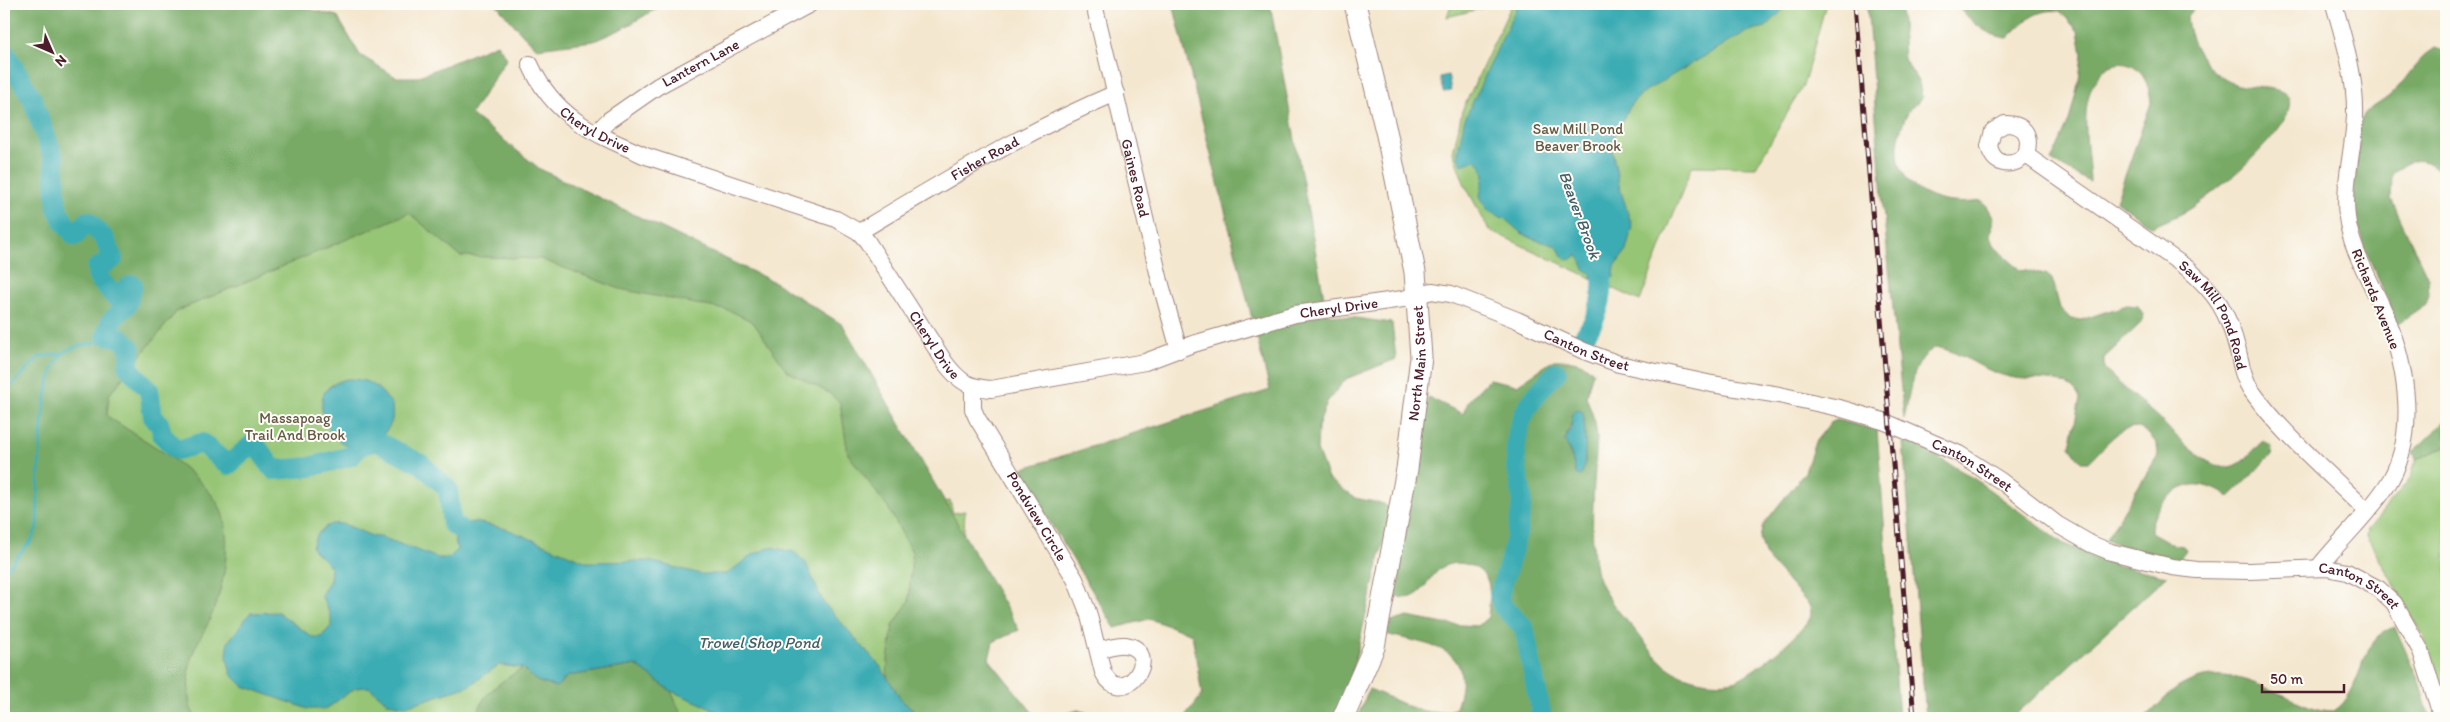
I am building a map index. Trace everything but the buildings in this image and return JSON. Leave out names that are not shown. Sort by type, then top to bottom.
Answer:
[{"type":"main road","name":"North Main Street","points":[[1342,718],[1374,647],[1407,468],[1420,357],[1418,294],[1387,135],[1355,4]]},
{"type":"street","name":"Lantern Lane","points":[[597,132],[609,120],[658,86],[810,4]]},
{"type":"street","name":"Gaines Road","points":[[1094,4],[1160,281],[1179,350]]},
{"type":"street","name":"Richards Avenue","points":[[2318,568],[2388,486],[2397,466],[2406,436],[2406,400],[2400,362],[2392,333],[2356,250],[2347,218],[2346,198],[2355,114],[2350,63],[2334,4]]},
{"type":"street","name":"Cheryl Drive","points":[[530,64],[549,98],[559,109],[597,132],[646,156],[836,219],[859,232],[874,249],[946,364],[955,375],[973,388],[991,389],[1144,362],[1190,345],[1295,314],[1403,299],[1418,294]]},
{"type":"street","name":"Fisher Road","points":[[859,232],[961,170],[1076,110],[1116,93]]},
{"type":"street","name":"Saw Mill Pond Road","points":[[2026,155],[2187,268],[2205,283],[2218,298],[2226,314],[2242,372],[2250,388],[2269,413],[2367,511]]},
{"type":"street","name":"Canton Street","points":[[1418,294],[1440,292],[1460,297],[1517,320],[1584,351],[1619,364],[1839,408],[1883,422],[1959,454],[2001,481],[2058,525],[2091,544],[2111,552],[2163,565],[2197,570],[2249,571],[2318,568],[2347,572],[2380,589],[2394,603],[2421,651],[2442,718]]},
{"type":"street","name":"Pondview Circle","points":[[973,388],[973,409],[977,418],[1075,579],[1088,612],[1098,650]]},
{"type":"green space","name":"Massapoag Trail And Brook","points":[[4,4],[662,272],[814,354],[905,508],[950,501],[953,513],[965,511],[953,718],[4,718]]},
{"type":"green space","points":[[4,4],[288,4],[337,16],[360,55],[396,77],[417,77],[497,44],[507,58],[471,114],[540,169],[776,283],[843,325],[1019,630],[993,642],[989,659],[1037,718],[911,718],[913,709],[903,702],[887,678],[893,626],[909,601],[912,552],[888,508],[848,454],[840,403],[829,393],[787,371],[753,322],[731,311],[620,289],[540,259],[460,256],[409,213],[177,311],[109,395],[107,416],[181,465],[207,489],[217,502],[222,513],[225,526],[226,556],[222,585],[209,621],[192,655],[190,665],[189,702],[192,712],[197,718],[4,718]]},
{"type":"green space","points":[[496,4],[664,4],[624,28],[594,41],[537,48]]},
{"type":"green space","points":[[1173,4],[1270,4],[1327,314],[1392,323],[1396,359],[1346,379],[1327,402],[1318,427],[1317,450],[1328,479],[1355,498],[1384,504],[1391,510],[1343,710],[1337,718],[1184,718],[1202,695],[1192,634],[1149,619],[1115,628],[1018,470],[1270,390]]},
{"type":"green space","points":[[1451,4],[1499,4],[1447,17]]},
{"type":"green space","name":"Saw Mill Pond Beaver Brook","points":[[1512,4],[1826,4],[1803,86],[1756,167],[1692,166],[1640,301],[1489,230],[1464,183],[1453,153],[1462,111]]},
{"type":"green space","points":[[1867,4],[1901,4],[1904,59],[1919,83],[1922,97],[1906,115],[1899,139],[1898,158],[1903,173],[1913,185],[1926,195],[1942,200],[1961,202],[1981,201],[1987,206],[1994,218],[1990,235],[1995,247],[2020,270],[2046,274],[2052,279],[2060,308],[2071,319],[2081,320],[2127,305],[2138,306],[2143,314],[2142,322],[2104,358],[2104,369],[2188,447],[2209,462],[2230,467],[2244,460],[2263,441],[2272,447],[2271,456],[2229,497],[2207,486],[2191,485],[2182,488],[2166,499],[2155,515],[2151,532],[2172,544],[2183,546],[2186,550],[2180,558],[2173,559],[2122,546],[2106,539],[2158,455],[2157,444],[2143,430],[2135,427],[2128,428],[2113,437],[2089,462],[2081,462],[2070,446],[2080,399],[2068,385],[2050,380],[2010,377],[1991,371],[1955,353],[1936,347],[1921,360],[1916,369],[1904,419],[1883,208]]},
{"type":"green space","points":[[1955,4],[2209,4],[2194,8],[2187,16],[2191,38],[2202,58],[2218,75],[2228,81],[2238,85],[2273,89],[2284,93],[2288,97],[2289,109],[2282,124],[2268,141],[2233,176],[2187,211],[2152,227],[2116,201],[2151,103],[2148,87],[2142,75],[2134,68],[2125,64],[2115,64],[2105,69],[2097,78],[2090,92],[2086,113],[2086,136],[2090,182],[2051,161],[2069,121],[2079,80],[2082,54],[2078,31],[2060,11],[2051,11],[2031,17],[2008,38],[1999,37],[1978,26]]},
{"type":"green space","points":[[2435,48],[2446,52],[2446,180],[2434,166],[2420,161],[2406,164],[2392,175],[2391,199],[2428,278],[2429,295],[2426,304],[2398,323],[2364,247],[2352,206],[2361,120],[2370,110],[2394,92],[2421,60]]},
{"type":"green space","points":[[1554,360],[1580,363],[1593,372],[1586,396],[1595,422],[1597,438],[1593,544],[1594,560],[1600,582],[1613,604],[1664,664],[1678,674],[1693,679],[1718,683],[1731,682],[1753,670],[1795,635],[1811,616],[1809,605],[1766,557],[1760,538],[1763,525],[1805,472],[1815,442],[1830,423],[1837,420],[1877,430],[1899,718],[1357,718],[1369,689],[1423,711],[1445,712],[1456,708],[1461,687],[1461,672],[1455,660],[1446,652],[1434,647],[1386,634],[1390,622],[1408,617],[1444,624],[1478,626],[1488,617],[1490,595],[1488,582],[1480,571],[1468,564],[1453,563],[1447,565],[1437,571],[1422,590],[1414,596],[1407,598],[1395,597],[1428,397],[1463,414],[1469,400],[1489,379],[1517,385]],"holes":[[[1574,415],[1584,417],[1585,463],[1574,464],[1565,441]]]},
{"type":"green space","points":[[2446,420],[2446,447],[2416,459],[2413,452]]},
{"type":"green space","points":[[1903,442],[1918,446],[1972,477],[2064,544],[2116,565],[2167,576],[2012,718],[1926,718]]},
{"type":"green space","points":[[2446,447],[2445,696],[2421,631],[2367,537],[2368,529],[2411,477],[2416,459]]},
{"type":"green space","points":[[2395,627],[2418,679],[2430,718],[2145,718],[2179,687],[2193,680],[2220,676],[2246,680],[2309,706],[2321,710],[2334,711],[2344,702],[2351,691],[2367,653],[2374,642],[2383,633]]},
{"type":"green space","points":[[636,665],[671,691],[683,718],[480,718],[479,710],[487,695],[522,668],[537,681],[556,687],[568,676]]},
{"type":"green space","points":[[1078,710],[1088,713],[1093,718],[1053,718]]},
{"type":"water","points":[[1518,4],[1789,4],[1766,27],[1752,30],[1739,36],[1647,90],[1632,103],[1615,134],[1612,149],[1619,185],[1632,226],[1626,251],[1615,266],[1614,277],[1608,281],[1590,279],[1592,274],[1584,269],[1578,255],[1570,260],[1567,259],[1562,255],[1557,246],[1533,239],[1520,232],[1505,219],[1487,210],[1480,196],[1484,175],[1481,165],[1475,160],[1462,165],[1457,156],[1464,121]]},
{"type":"water","points":[[1448,75],[1451,91],[1443,92],[1440,77]]},
{"type":"water","points":[[346,379],[362,380],[373,384],[392,404],[392,420],[389,426],[380,437],[367,445],[353,447],[346,445],[334,436],[325,421],[322,404],[326,390]]},
{"type":"water","points":[[1578,410],[1583,412],[1585,436],[1584,464],[1580,476],[1576,474],[1571,454],[1565,441],[1571,428],[1573,412]]},
{"type":"water","name":"Trowel Shop Pond","points":[[476,522],[507,529],[587,562],[649,561],[701,574],[727,574],[752,555],[771,547],[794,552],[806,563],[823,602],[880,666],[903,702],[913,709],[911,718],[726,718],[709,707],[671,691],[636,665],[568,676],[556,687],[537,681],[522,668],[499,665],[469,686],[406,706],[388,703],[369,687],[355,688],[326,709],[308,709],[243,686],[231,674],[227,658],[228,642],[250,613],[278,612],[312,637],[321,637],[331,626],[331,617],[321,595],[330,580],[331,567],[312,548],[316,537],[324,528],[331,524],[345,525],[438,558],[449,558],[457,550],[452,524]]},
{"type":"waterway","points":[[4,51],[32,98],[54,159],[57,208],[64,222],[75,236],[88,221],[105,239],[113,259],[97,268],[98,277],[114,296],[133,285],[127,305],[111,321],[106,335],[121,338],[131,349],[128,367],[149,390],[153,417],[159,423],[163,436],[177,450],[202,443],[228,465],[254,443],[274,470],[310,467],[351,456],[360,446],[376,441],[421,464],[448,489],[452,524],[475,539]]},
{"type":"waterway","name":"Beaver Brook","points":[[1582,339],[1595,317],[1602,293],[1602,273],[1594,254]]},
{"type":"waterway","points":[[4,572],[31,541],[37,527],[41,436],[48,387],[54,368],[62,354],[73,348],[121,338]]},
{"type":"waterway","points":[[4,388],[11,386],[39,357],[63,353]]},
{"type":"waterway","name":"Beaver Brook","points":[[1542,718],[1524,627],[1503,607],[1499,596],[1513,549],[1521,512],[1522,495],[1516,458],[1518,432],[1521,421],[1532,400],[1557,372]]},
{"type":"railway","points":[[1855,4],[1914,718]]}]
